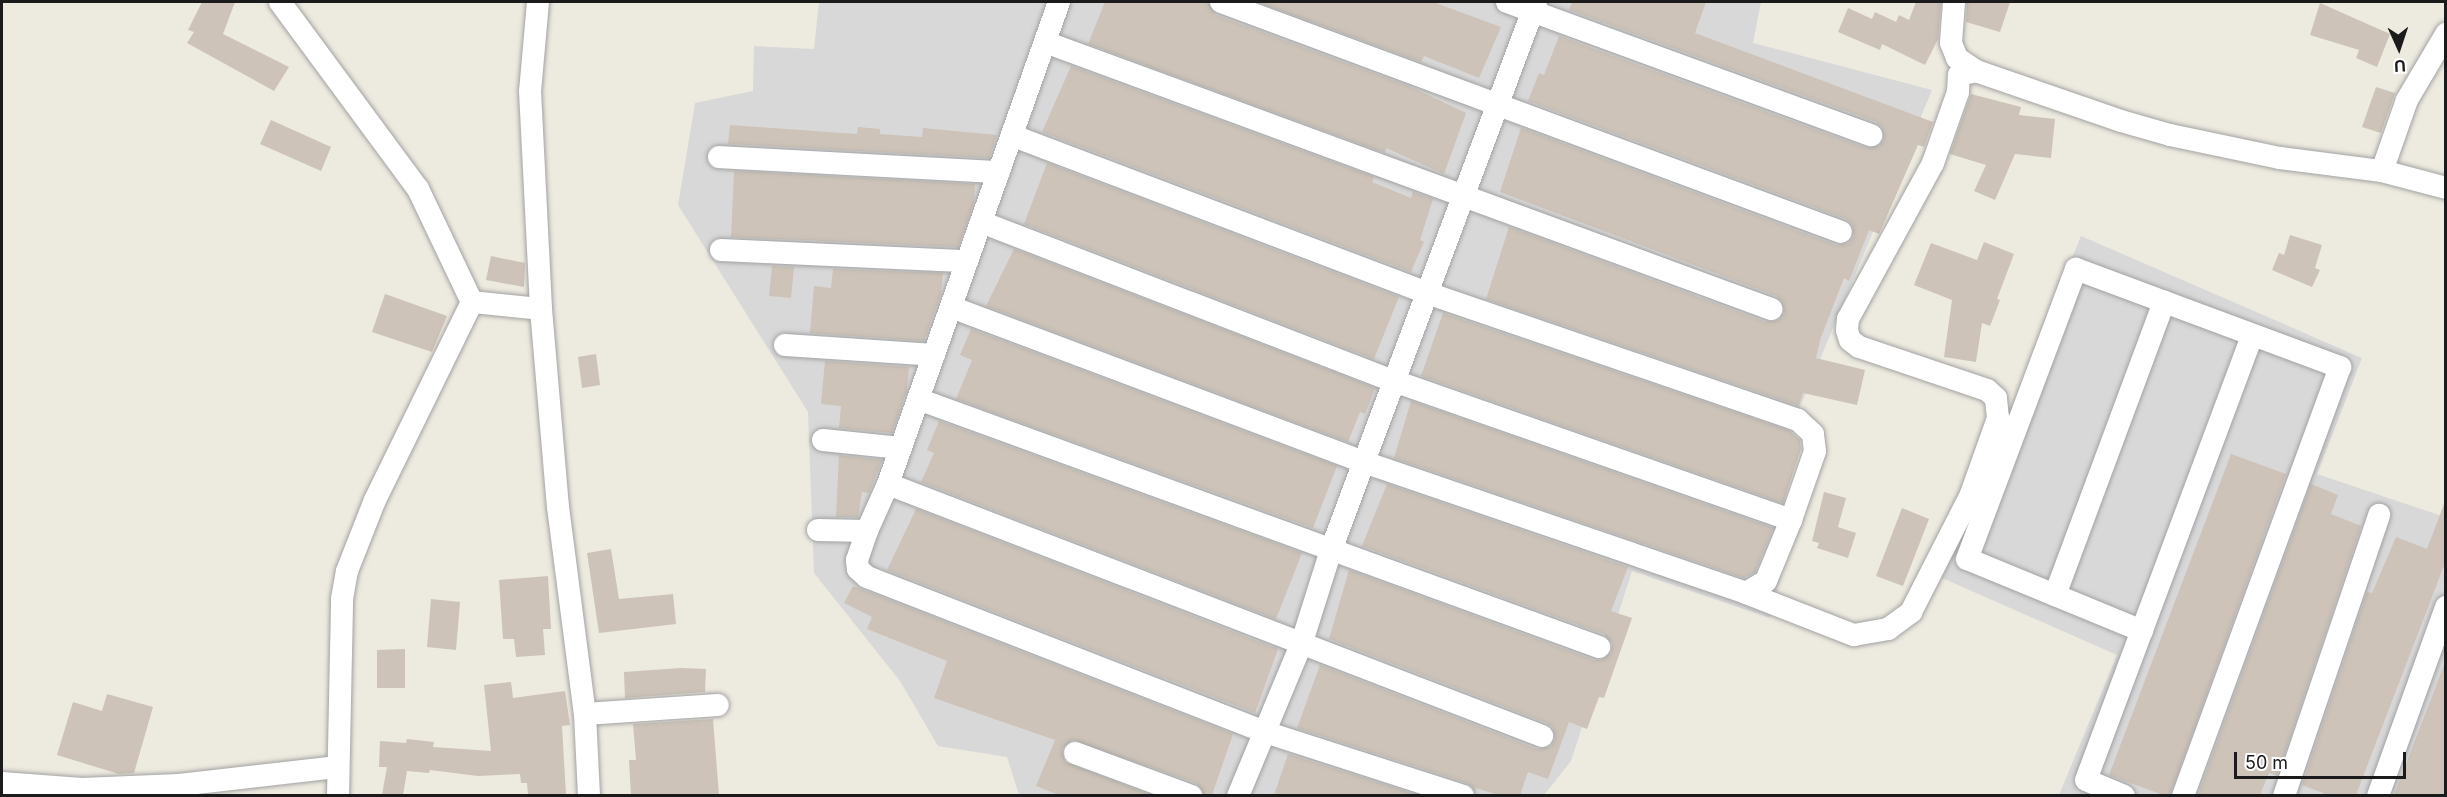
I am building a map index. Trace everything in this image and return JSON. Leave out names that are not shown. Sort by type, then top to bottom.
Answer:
[{"type":"street","points":[[280,2],[418,189],[472,302]]},
{"type":"street","points":[[538,2],[530,91],[541,309],[558,507],[585,714],[589,795]]},
{"type":"street","points":[[1059,2],[888,484],[867,531],[857,565],[867,577],[1265,732],[1463,795]]},
{"type":"street","points":[[1221,2],[1841,232]]},
{"type":"street","points":[[1507,2],[1535,6],[1871,135]]},
{"type":"street","points":[[1954,2],[1951,43],[1957,58],[1976,71],[2121,122],[2170,135],[2280,158],[2382,171],[2445,188]]},
{"type":"street","points":[[1238,795],[1302,642],[1331,550],[1535,6]]},
{"type":"street","points":[[2382,171],[2407,99],[2445,34]]},
{"type":"street","points":[[1045,42],[1771,309]]},
{"type":"street","points":[[951,307],[1364,462],[1746,592],[1854,635],[1888,629],[1911,612],[1971,494],[1998,418],[1996,398],[1987,390],[1859,347],[1850,340],[1847,330],[1848,319],[1933,163],[1958,92],[1959,75],[1976,71]]},
{"type":"street","points":[[1012,135],[1427,293],[1798,420],[1813,434],[1815,451],[1791,520],[1766,581],[1746,592]]},
{"type":"street","points":[[719,157],[999,172]]},
{"type":"street","points":[[981,222],[1394,381],[1791,520]]},
{"type":"street","points":[[721,250],[967,261]]},
{"type":"street","points":[[2142,631],[1967,559],[2076,269],[2340,368],[2183,795]]},
{"type":"street","points":[[472,302],[541,309]]},
{"type":"street","points":[[338,795],[342,599],[347,571],[375,500],[472,302]]},
{"type":"street","points":[[2055,595],[2164,302]]},
{"type":"street","points":[[2124,795],[2082,788],[2252,336]]},
{"type":"street","points":[[785,345],[934,355]]},
{"type":"street","points":[[918,399],[1599,647]]},
{"type":"street","points":[[823,441],[901,448]]},
{"type":"street","points":[[888,484],[1542,736]]},
{"type":"street","points":[[2284,795],[2379,514]]},
{"type":"street","points":[[818,530],[867,531]]},
{"type":"street","points":[[2378,795],[2445,607]]},
{"type":"street","points":[[585,714],[718,705]]},
{"type":"street","points":[[1075,753],[1191,795]]},
{"type":"street","points":[[2,783],[82,789],[179,785],[338,767]]},
{"type":"shaded area","points":[[819,2],[1761,2],[1753,43],[1932,90],[1766,489],[1799,504],[1770,618],[1632,571],[1571,761],[1544,795],[1019,795],[1007,757],[938,746],[900,681],[814,573],[808,412],[678,205],[695,103],[753,91],[754,46],[814,49]]},
{"type":"shaded area","points":[[2081,236],[2362,358],[2317,474],[2445,517],[2445,795],[2059,795],[2117,655],[1942,578]]},
{"type":"building","points":[[202,2],[235,2],[223,34],[289,67],[274,91],[187,43],[194,32],[188,30]]},
{"type":"building","points":[[1105,2],[1208,2],[1216,15],[1411,87],[1466,113],[1444,174],[1386,148],[1385,153],[1088,44]]},
{"type":"building","points":[[1258,2],[1433,2],[1501,27],[1479,78],[1424,56],[1421,62]]},
{"type":"building","points":[[1572,2],[1706,2],[1695,33],[1933,122],[1924,147],[1918,145],[1879,234],[1869,230],[1849,281],[1844,278],[1820,340],[1816,358],[1865,370],[1857,405],[1803,393],[1799,406],[1486,299],[1509,227],[1766,322],[1779,320],[1784,313],[1782,301],[1776,296],[1500,192],[1521,128],[1836,245],[1849,243],[1854,236],[1852,224],[1846,219],[1528,101],[1539,73],[1544,75],[1559,36],[1866,148],[1879,146],[1884,139],[1882,127],[1876,122],[1569,10]]},
{"type":"building","points":[[1916,2],[1941,2],[1938,39],[1925,65],[1882,44],[1880,50],[1838,32],[1848,8],[1872,19],[1875,12],[1896,22],[1899,15],[1909,20]]},
{"type":"building","points":[[1967,2],[2010,2],[2000,32],[1966,22]]},
{"type":"building","points":[[2320,3],[2390,34],[2377,67],[2356,58],[2359,50],[2310,35]]},
{"type":"building","points":[[1071,66],[1374,177],[1372,182],[1411,198],[1413,192],[1433,199],[1420,240],[1424,242],[1411,272],[1042,132]]},
{"type":"building","points":[[2376,87],[2395,93],[2381,133],[2362,127]]},
{"type":"building","points":[[1971,94],[2021,107],[2019,115],[2055,119],[2051,158],[2015,154],[1995,200],[1974,191],[1986,165],[1950,154]]},
{"type":"building","points":[[271,120],[331,147],[321,171],[260,144]]},
{"type":"building","points":[[730,125],[857,134],[858,127],[880,129],[880,134],[922,137],[923,128],[997,135],[989,158],[728,144]]},
{"type":"building","points":[[1047,163],[1399,297],[1374,359],[1024,224]]},
{"type":"building","points":[[734,171],[975,184],[974,202],[958,247],[731,237]]},
{"type":"building","points":[[2290,235],[2322,245],[2315,268],[2320,270],[2312,287],[2272,270],[2279,253],[2284,255]]},
{"type":"building","points":[[1984,242],[2014,254],[1997,299],[2000,300],[1990,326],[1982,323],[1976,362],[1944,357],[1952,300],[1914,285],[1931,243],[1977,260]]},
{"type":"building","points":[[1014,249],[1375,388],[1365,414],[1360,412],[1348,442],[986,306]]},
{"type":"building","points":[[491,256],[525,263],[524,287],[486,280]]},
{"type":"building","points":[[772,266],[794,267],[791,298],[769,296]]},
{"type":"building","points":[[833,269],[943,273],[941,294],[924,341],[810,333],[814,286],[831,288]]},
{"type":"building","points":[[385,294],[447,316],[432,352],[372,332]]},
{"type":"building","points":[[1443,313],[1790,431],[1800,440],[1801,449],[1783,503],[1421,376]]},
{"type":"building","points":[[971,329],[1337,466],[1313,528],[956,399],[972,360],[960,355]]},
{"type":"building","points":[[596,354],[600,385],[582,388],[578,357]]},
{"type":"building","points":[[825,361],[909,367],[907,390],[892,433],[839,428],[841,406],[821,404]]},
{"type":"building","points":[[1411,401],[1773,528],[1755,572],[1744,578],[1394,458]]},
{"type":"building","points":[[939,421],[1302,553],[1276,619],[921,482],[934,453],[927,450]]},
{"type":"building","points":[[2231,454],[2286,474],[2170,795],[2163,795],[2109,775]]},
{"type":"building","points":[[839,455],[882,460],[869,493],[862,492],[858,517],[836,517]]},
{"type":"building","points":[[1387,484],[1628,567],[1611,611],[1632,618],[1604,698],[1599,697],[1587,729],[1569,722],[1548,779],[1528,772],[1520,795],[1498,795],[1476,788],[1475,791],[1467,783],[1297,728],[1320,665],[1537,749],[1550,747],[1555,740],[1553,728],[1547,723],[1329,639],[1349,570],[1594,660],[1602,660],[1611,652],[1612,644],[1604,634],[1362,546]]},
{"type":"building","points":[[2311,484],[2338,495],[2331,514],[2361,526],[2277,776],[2269,773],[2260,795],[2198,795]]},
{"type":"building","points":[[1824,492],[1846,498],[1838,527],[1856,533],[1848,558],[1817,548],[1819,543],[1812,541]]},
{"type":"building","points":[[2444,504],[2445,563],[2356,795],[2328,795],[2302,785],[2367,592],[2372,593],[2396,537],[2427,549]]},
{"type":"building","points":[[1902,508],[1929,519],[1903,586],[1876,576]]},
{"type":"building","points":[[916,509],[1278,649],[1255,713],[887,570]]},
{"type":"building","points":[[611,549],[619,599],[673,594],[676,624],[599,633],[587,553]]},
{"type":"building","points":[[548,576],[551,629],[543,629],[545,655],[516,657],[514,639],[503,639],[499,580]]},
{"type":"building","points":[[853,586],[1233,734],[1212,795],[1204,795],[1196,783],[1073,740],[1062,749],[1065,762],[1151,795],[1059,795],[1036,786],[1055,740],[934,698],[947,661],[867,629],[872,617],[844,603]]},
{"type":"building","points":[[431,599],[460,602],[456,650],[427,647]]},
{"type":"building","points":[[405,649],[405,688],[377,688],[377,650]]},
{"type":"building","points":[[2444,665],[2445,795],[2394,795],[2423,720]]},
{"type":"building","points":[[681,668],[706,669],[705,692],[625,698],[624,672]]},
{"type":"building","points":[[511,682],[513,698],[565,691],[570,725],[562,726],[566,795],[528,795],[527,783],[521,783],[520,774],[478,776],[430,770],[429,773],[407,771],[403,795],[382,795],[387,767],[379,767],[380,741],[406,743],[407,739],[434,742],[433,747],[491,751],[484,685]]},
{"type":"building","points":[[107,694],[153,707],[134,773],[119,774],[57,755],[73,702],[102,711]]},
{"type":"building","points":[[713,719],[719,795],[631,795],[629,760],[636,760],[633,724]]},
{"type":"building","points":[[1288,754],[1418,795],[1274,795]]}]
